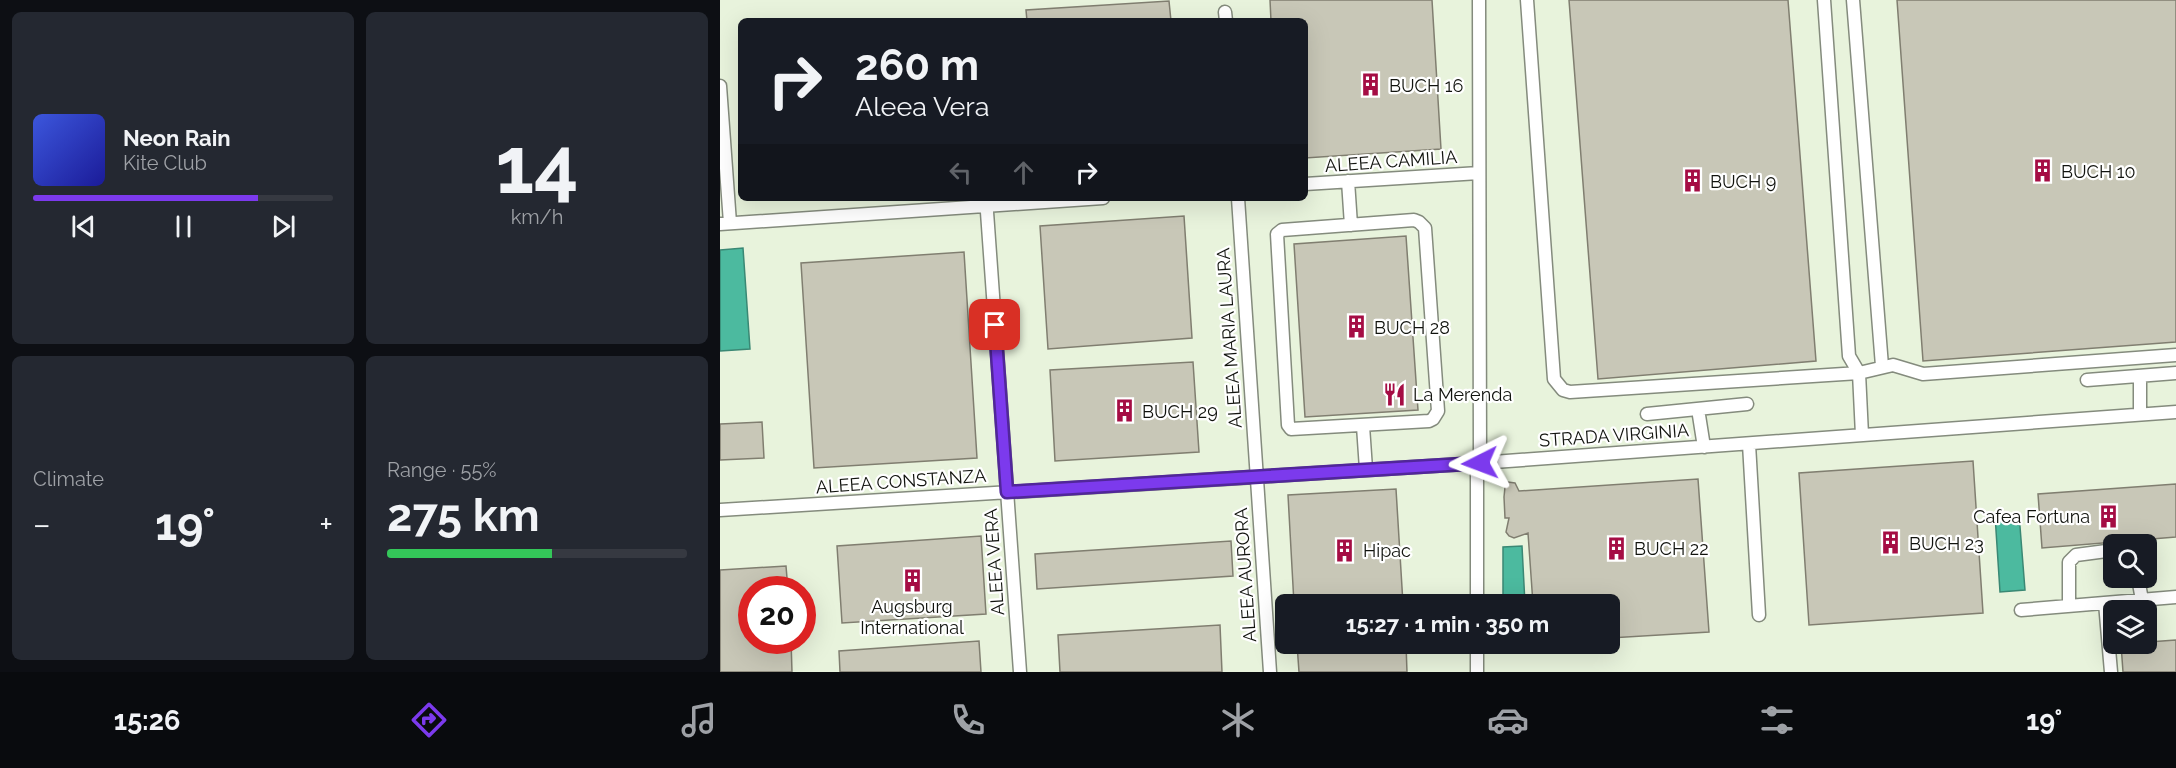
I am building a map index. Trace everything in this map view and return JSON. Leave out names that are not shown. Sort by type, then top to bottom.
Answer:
[{"type":"street","points":[[1477,594],[1477,474],[1480,463],[1479,0]]},
{"type":"street","points":[[1527,0],[1554,379],[1563,390],[1570,392],[1859,373],[1869,372],[1882,366],[1901,366],[1923,374],[2176,355]]},
{"type":"street","points":[[1824,0],[1849,356],[1859,373],[1862,435]]},
{"type":"street","points":[[1853,0],[1882,366]]},
{"type":"street","points":[[720,86],[725,224],[1015,201]]},
{"type":"street","name":"ALEEA CAMILIA","points":[[1308,184],[1479,173]]},
{"type":"street","points":[[1348,182],[1351,225]]},
{"type":"street","name":"ALEEA MARIA LAURA","points":[[1238,201],[1257,476]]},
{"type":"street","name":"ALEEA VERA","points":[[986,202],[1020,672]]},
{"type":"street","points":[[1414,220],[1425,228],[1438,411],[1429,421],[1294,430],[1289,428],[1276,237],[1282,230],[1351,225],[1414,220]]},
{"type":"street","points":[[2087,380],[2176,373]]},
{"type":"street","points":[[2139,376],[2140,414]]},
{"type":"street","points":[[1647,414],[1748,404]]},
{"type":"street","points":[[1698,409],[1704,447]]},
{"type":"street","name":"STRADA VIRGINIA","points":[[1480,463],[2176,412]]},
{"type":"street","points":[[1363,426],[1366,470]]},
{"type":"street","points":[[1749,444],[1759,615]]},
{"type":"street","name":"ALEEA CONSTANZA","points":[[720,510],[1480,463]]},
{"type":"street","name":"ALEEA AURORA","points":[[1257,476],[1270,672]]},
{"type":"street","points":[[2069,606],[2069,562],[2076,555],[2103,551]]},
{"type":"street","points":[[2140,588],[2142,600],[2176,597]]},
{"type":"street","points":[[2021,610],[2103,603]]},
{"type":"street","points":[[1477,654],[1477,672]]},
{"type":"street","points":[[2109,654],[2111,672]]},
{"type":"shaded area","points":[[720,0],[2176,0],[2176,672],[720,672]]},
{"type":"shaded area","points":[[743,248],[750,349],[720,351],[720,250]]},
{"type":"shaded area","points":[[2019,514],[2025,590],[2000,592],[1995,515]]},
{"type":"shaded area","points":[[1522,546],[1524,594],[1503,594],[1503,547]]},
{"type":"building","name":"BUCH 16","points":[[1270,0],[1432,0],[1441,149],[1308,158],[1308,18],[1271,18]]},
{"type":"building","name":"BUCH 9","points":[[1569,0],[1788,0],[1816,361],[1598,379]]},
{"type":"building","name":"BUCH 10","points":[[1897,0],[2176,0],[2176,342],[1923,361]]},
{"type":"building","points":[[1169,1],[1171,18],[1027,18],[1026,10]]},
{"type":"building","points":[[1184,216],[1192,338],[1048,349],[1040,226]]},
{"type":"building","name":"BUCH 28","points":[[1406,236],[1418,410],[1305,417],[1294,244]]},
{"type":"building","points":[[964,252],[977,458],[814,468],[801,263]]},
{"type":"building","name":"BUCH 29","points":[[1193,362],[1199,452],[1055,461],[1050,370]]},
{"type":"building","points":[[762,422],[764,458],[720,460],[720,424]]},
{"type":"building","name":"BUCH 23","points":[[1973,461],[1983,613],[1809,625],[1799,473]]},
{"type":"building","name":"BUCH 22","points":[[1698,479],[1709,632],[1620,637],[1620,594],[1532,594],[1528,533],[1514,538],[1506,532],[1509,518],[1505,518],[1505,487],[1508,482],[1515,483],[1519,491]]},
{"type":"building","name":"Cafea Fortuna","points":[[2176,484],[2176,537],[2157,539],[2157,534],[2103,534],[2103,543],[2042,548],[2038,494]]},
{"type":"building","name":"Hipac","points":[[1396,489],[1402,594],[1293,594],[1288,495]]},
{"type":"building","name":"Augsburg International","points":[[981,536],[986,614],[842,623],[837,546]]},
{"type":"building","points":[[1231,541],[1233,576],[1037,589],[1035,554]]},
{"type":"building","points":[[786,566],[787,576],[738,576],[738,654],[791,654],[792,672],[720,672],[720,570]]},
{"type":"building","points":[[1220,625],[1222,672],[1060,672],[1058,635]]},
{"type":"building","points":[[2176,640],[2176,672],[2123,672],[2122,654],[2157,654],[2157,641]]},
{"type":"building","points":[[979,641],[981,672],[840,672],[839,651]]},
{"type":"building","points":[[1298,654],[1406,654],[1407,672],[1299,672]]},
{"type":"place","name":"BUCH 16","points":[[1371,85]]},
{"type":"place","name":"BUCH 10","points":[[2043,171]]},
{"type":"place","name":"BUCH 9","points":[[1692,181]]},
{"type":"place","name":"BUCH 28","points":[[1356,327]]},
{"type":"place","name":"La Merenda","points":[[1395,394]]},
{"type":"place","name":"BUCH 29","points":[[1124,411]]},
{"type":"place","name":"Cafea Fortuna","points":[[2108,516]]},
{"type":"place","name":"BUCH 23","points":[[1891,543]]},
{"type":"place","name":"BUCH 22","points":[[1616,548]]},
{"type":"place","name":"Hipac","points":[[1345,550]]},
{"type":"place","name":"Augsburg International","points":[[912,580]]},
{"type":"route","points":[[995,325],[1007,492],[1480,463]]}]
